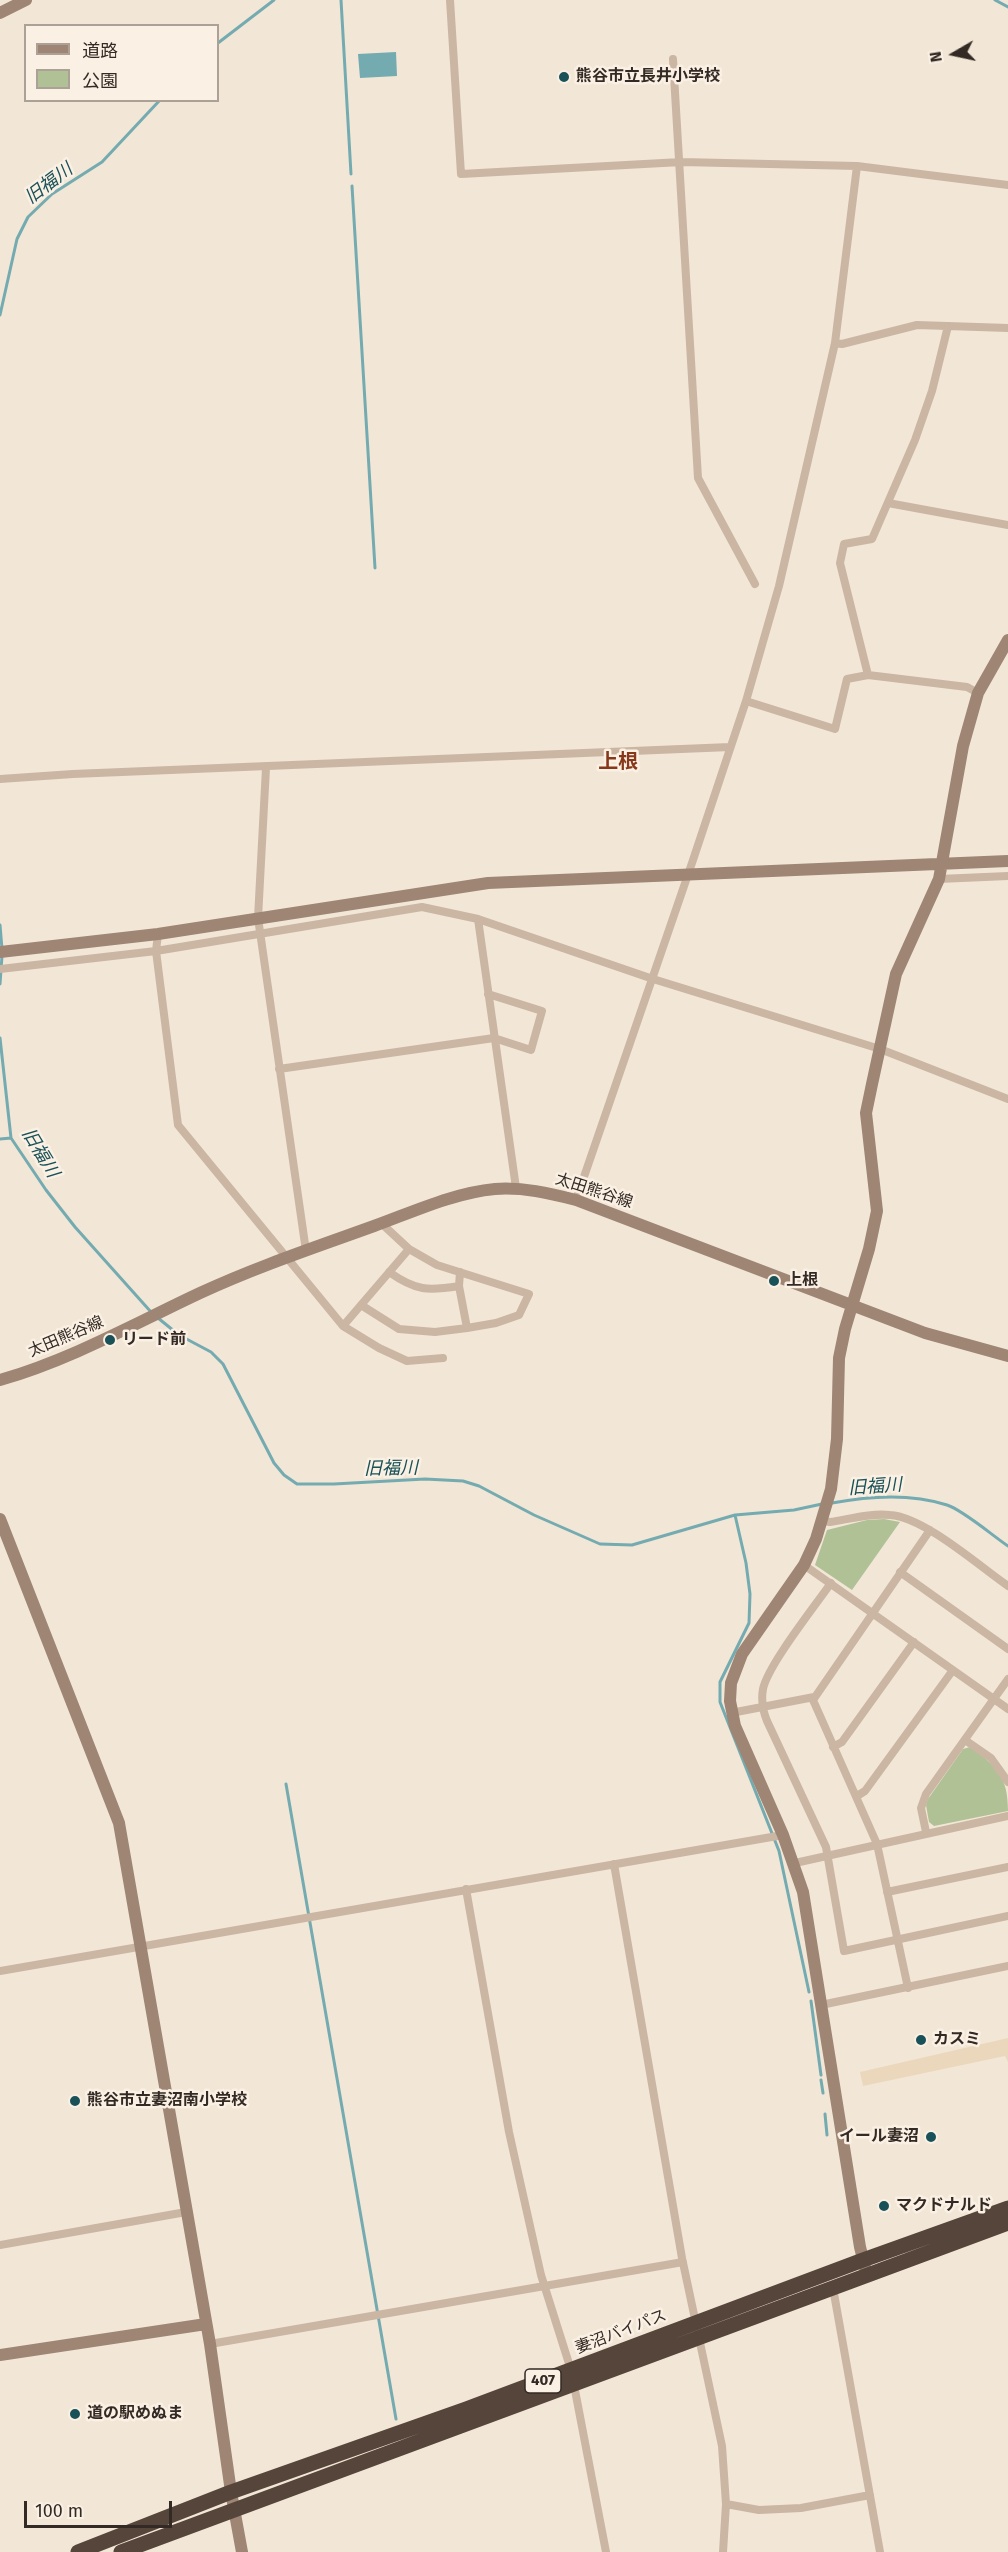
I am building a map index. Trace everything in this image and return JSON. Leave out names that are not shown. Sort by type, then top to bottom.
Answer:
[{"type":"highway","name":"妻沼バイパス","points":[[122,2552],[865,2267],[1008,2208]]},
{"type":"highway","name":"妻沼バイパス","points":[[698,2330],[833,2288],[865,2267],[1008,2223]]},
{"type":"highway","name":"妻沼バイパス","points":[[78,2552],[231,2492],[572,2378]]},
{"type":"street","points":[[0,12],[26,0]]},
{"type":"street","points":[[450,0],[460,174],[681,162],[857,165],[1008,185]]},
{"type":"street","points":[[673,59],[681,162],[698,478],[755,584]]},
{"type":"street","points":[[576,1200],[689,874],[746,700],[779,586],[835,343],[857,165]]},
{"type":"street","points":[[835,343],[842,344],[917,325],[1008,328]]},
{"type":"street","points":[[868,675],[840,563],[844,544],[872,539],[924,414],[948,326]]},
{"type":"street","points":[[888,503],[1008,525]]},
{"type":"street","points":[[865,2267],[803,1892],[795,1863],[750,1763],[731,1713],[731,1683],[742,1654],[804,1565],[823,1518],[831,1489],[837,1439],[839,1358],[869,1249],[876,1211],[867,1113],[880,1049],[897,974],[939,879],[963,746],[978,693],[1008,640]]},
{"type":"street","points":[[746,700],[835,729],[847,679],[868,675],[967,687],[978,693]]},
{"type":"street","points":[[0,779],[730,747]]},
{"type":"street","points":[[266,768],[258,918],[306,1251]]},
{"type":"street","points":[[0,952],[158,934],[488,883],[1008,861]]},
{"type":"street","points":[[939,879],[1008,876]]},
{"type":"street","points":[[0,969],[156,951],[422,907],[478,919],[653,979],[880,1049],[1008,1099]]},
{"type":"street","points":[[478,919],[516,1188]]},
{"type":"street","points":[[158,934],[156,951],[178,1125],[343,1326],[379,1348],[407,1361],[443,1359]]},
{"type":"street","points":[[279,1069],[494,1038],[531,1050],[542,1011],[488,994]]},
{"type":"street","name":"太田熊谷線","points":[[0,1380],[57,1361],[202,1292],[381,1223],[475,1192],[516,1188],[542,1191],[576,1200],[925,1333],[1008,1356]]},
{"type":"street","points":[[361,1305],[399,1329],[435,1332],[496,1323],[519,1315],[529,1293],[437,1265],[409,1249],[381,1223]]},
{"type":"street","points":[[343,1326],[409,1249]]},
{"type":"street","points":[[389,1272],[404,1283],[431,1291],[459,1286]]},
{"type":"street","points":[[460,1272],[459,1286],[466,1328]]},
{"type":"street","points":[[823,1518],[892,1515],[908,1519],[930,1530],[1008,1586]]},
{"type":"street","points":[[0,1519],[119,1823],[210,2344],[242,2552]]},
{"type":"street","points":[[908,1988],[877,1844],[814,1705],[814,1698],[930,1530]]},
{"type":"street","points":[[804,1565],[1008,1709]]},
{"type":"street","points":[[900,1572],[1008,1649]]},
{"type":"street","points":[[831,1583],[772,1669],[763,1689],[763,1707],[767,1721],[828,1855],[844,1951],[1008,1916]]},
{"type":"street","points":[[833,1747],[842,1742],[914,1642]]},
{"type":"street","points":[[857,1796],[865,1791],[953,1670]]},
{"type":"street","points":[[926,1832],[922,1803],[1008,1679]]},
{"type":"street","points":[[731,1713],[814,1698]]},
{"type":"street","points":[[965,1740],[991,1758],[1008,1782]]},
{"type":"street","points":[[795,1863],[926,1832],[1008,1816]]},
{"type":"street","points":[[0,1971],[783,1834]]},
{"type":"street","points":[[614,1864],[683,2262],[722,2446],[726,2504],[723,2552]]},
{"type":"street","points":[[887,1892],[1008,1867]]},
{"type":"street","points":[[466,1888],[509,2132],[544,2287],[572,2378],[606,2552]]},
{"type":"street","points":[[821,2005],[1008,1966]]},
{"type":"street","points":[[0,2245],[186,2212]]},
{"type":"street","points":[[210,2344],[683,2262]]},
{"type":"street","points":[[833,2288],[880,2552]]},
{"type":"street","points":[[0,2355],[206,2324]]},
{"type":"street","points":[[726,2504],[759,2510],[801,2508],[870,2495]]},
{"type":"green space","points":[[884,1519],[900,1522],[852,1590],[815,1565],[827,1530],[867,1520]]},
{"type":"green space","points":[[970,1747],[999,1773],[1006,1789],[1008,1811],[934,1826],[929,1822],[926,1805],[928,1799],[963,1749]]},
{"type":"shaded area","points":[[1008,2038],[1008,2062],[1005,2056],[863,2086],[860,2072]]},
{"type":"water","points":[[396,52],[397,76],[360,78],[358,54]]},
{"type":"waterway","name":"旧福川","points":[[219,42],[274,0]]},
{"type":"waterway","points":[[341,0],[351,174]]},
{"type":"waterway","name":"旧福川","points":[[995,0],[1008,7]]},
{"type":"waterway","name":"旧福川","points":[[0,315],[17,239],[28,217],[52,194],[102,162],[158,102]]},
{"type":"waterway","points":[[352,186],[375,568]]},
{"type":"waterway","name":"旧福川","points":[[0,925],[2,949]]},
{"type":"waterway","name":"旧福川","points":[[0,984],[2,956]]},
{"type":"waterway","name":"旧福川","points":[[0,1038],[11,1138],[46,1190],[75,1227],[151,1312]]},
{"type":"waterway","points":[[0,1139],[11,1138]]},
{"type":"waterway","name":"旧福川","points":[[158,1318],[179,1335],[211,1352],[223,1364],[274,1463],[284,1475],[297,1484],[425,1479],[463,1481],[479,1486],[534,1515],[600,1544],[632,1545],[735,1515],[794,1510],[822,1504]]},
{"type":"waterway","name":"旧福川","points":[[832,1503],[889,1497],[933,1501],[961,1512],[1008,1546]]},
{"type":"waterway","points":[[735,1515],[746,1563],[750,1594],[749,1623],[720,1682],[720,1702],[779,1851],[809,1992]]},
{"type":"waterway","points":[[286,1784],[396,2419]]},
{"type":"waterway","points":[[811,2001],[821,2075]]},
{"type":"waterway","points":[[821,2080],[823,2093]]},
{"type":"waterway","points":[[825,2114],[827,2135]]},
{"type":"place","name":"熊谷市立長井小学校","points":[[564,77]]},
{"type":"place","name":"上根","points":[[774,1281]]},
{"type":"place","name":"リード前","points":[[110,1340]]},
{"type":"place","name":"カスミ","points":[[921,2040]]},
{"type":"place","name":"熊谷市立妻沼南小学校","points":[[75,2101]]},
{"type":"place","name":"イール妻沼","points":[[931,2137]]},
{"type":"place","name":"マクドナルド","points":[[884,2206]]},
{"type":"place","name":"道の駅めぬま","points":[[75,2414]]},
{"type":"district","name":"上根","points":[[618,762]]}]
